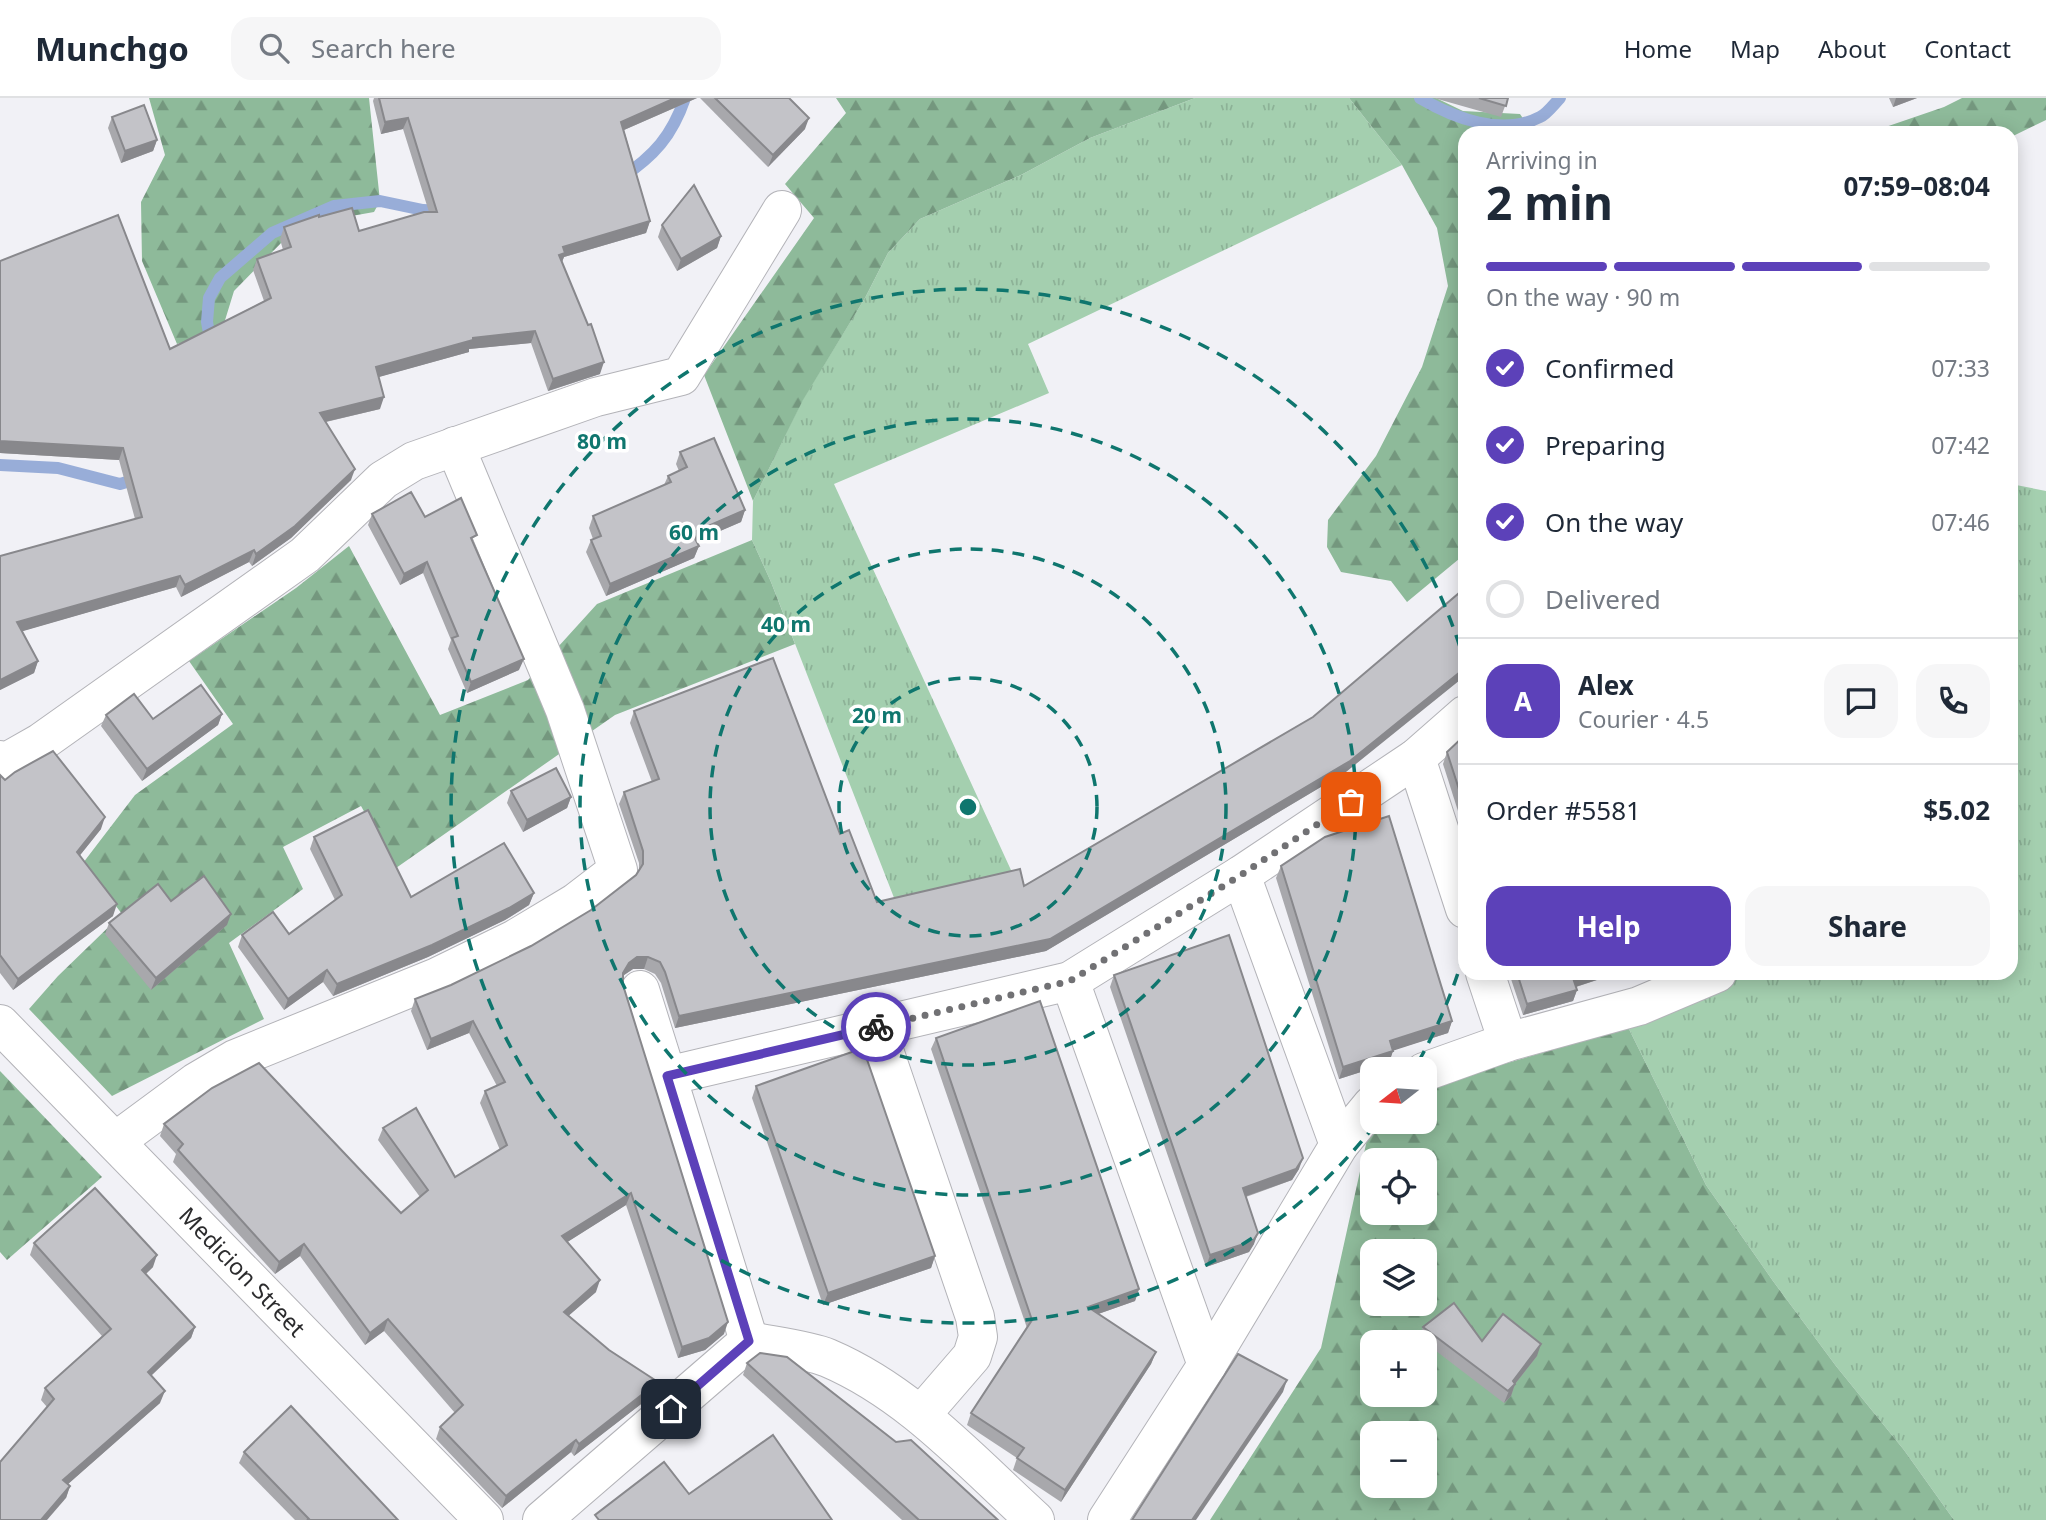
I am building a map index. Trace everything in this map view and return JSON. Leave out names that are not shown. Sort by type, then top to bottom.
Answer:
[{"type":"street","points":[[0,760],[3,764],[40,743],[305,555],[383,480],[414,461],[596,397],[681,376],[782,210]]},
{"type":"street","points":[[116,1141],[196,1082],[235,1059],[438,977],[515,939],[575,903],[618,870],[565,710],[455,446]]},
{"type":"street","points":[[667,1076],[1070,981],[1241,875],[1416,758],[1458,721]]},
{"type":"street","points":[[1416,758],[1458,887]]},
{"type":"street","points":[[1241,875],[1339,1145]]},
{"type":"street","points":[[1487,980],[1508,1042]]},
{"type":"street","points":[[1437,1067],[1508,1042],[1639,1006],[1693,980]]},
{"type":"street","points":[[1070,981],[1207,1365]]},
{"type":"street","points":[[640,990],[749,1341]]},
{"type":"street","name":"Medicion Street","points":[[0,1024],[484,1520]]},
{"type":"street","points":[[876,1027],[975,1317],[978,1336],[972,1356],[921,1415]]},
{"type":"street","points":[[1107,1520],[1207,1365],[1339,1145],[1360,1120]]},
{"type":"street","points":[[749,1341],[826,1357],[886,1388],[921,1415],[1035,1520]]},
{"type":"street","points":[[542,1520],[749,1341]]},
{"type":"green space","points":[[149,98],[369,98],[380,201],[374,212],[329,220],[285,239],[234,291],[222,330],[177,344],[142,261],[141,202],[165,155]]},
{"type":"green space","points":[[836,98],[1195,98],[1090,138],[1021,175],[920,219],[888,253],[865,298],[803,400],[753,501],[704,375],[814,218],[785,184],[846,113]]},
{"type":"green space","points":[[1195,98],[1349,98],[1402,165],[1028,344],[1049,393],[834,484],[1016,881],[898,908],[771,582],[752,540],[753,501],[803,399],[865,298],[888,253],[920,219],[1021,175],[1090,138]]},
{"type":"green space","points":[[1349,98],[1436,98],[1463,111],[1520,114],[1528,126],[1458,126],[1458,560],[1407,602],[1391,581],[1341,572],[1327,547],[1328,520],[1376,456],[1422,367],[1448,286],[1437,228],[1402,165]]},
{"type":"green space","points":[[1962,98],[2046,98],[2046,120],[2018,134],[2018,126],[1888,126]]},
{"type":"green space","points":[[2018,485],[2046,491],[2046,1520],[1954,1520],[1904,1450],[1836,1366],[1773,1281],[1706,1185],[1626,1023],[1728,980],[2018,980]]},
{"type":"green space","points":[[752,540],[795,644],[615,715],[396,868],[361,806],[283,847],[303,889],[229,943],[264,1019],[112,1096],[29,1009],[58,976],[122,914],[83,863],[135,795],[233,724],[189,661],[296,588],[349,546],[440,715],[528,680],[597,604]]},
{"type":"green space","points":[[1626,1023],[1706,1185],[1773,1281],[1836,1366],[1904,1450],[1954,1520],[1210,1520],[1321,1348],[1360,1171],[1360,1225],[1437,1225],[1437,1148],[1365,1148],[1368,1134],[1437,1134],[1437,1083],[1565,1046]]},
{"type":"green space","points":[[0,1071],[102,1177],[7,1260],[0,1252]]},
{"type":"building","points":[[379,98],[675,98],[621,122],[650,221],[563,247],[565,253],[559,255],[588,325],[591,324],[604,362],[553,379],[535,331],[473,338],[376,367],[384,397],[320,413],[355,469],[295,526],[256,554],[254,550],[185,585],[180,576],[17,622],[38,661],[0,680],[0,556],[142,517],[123,448],[0,441],[0,261],[118,215],[170,349],[271,298],[257,259],[291,247],[284,227],[319,215],[352,208],[359,231],[424,212],[437,212],[408,118],[385,122]]},
{"type":"building","points":[[715,98],[789,98],[809,118],[773,155]]},
{"type":"building","points":[[1479,98],[1508,98],[1506,106]]},
{"type":"building","points":[[144,105],[157,140],[125,151],[112,117]]},
{"type":"building","points":[[694,185],[721,236],[681,259],[662,225]]},
{"type":"building","points":[[714,438],[745,510],[692,533],[699,546],[610,584],[591,540],[601,536],[593,516],[671,482],[668,476],[687,467],[680,452]]},
{"type":"building","points":[[411,492],[425,517],[461,498],[477,535],[471,538],[524,659],[471,682],[452,638],[458,636],[427,562],[404,574],[372,514]]},
{"type":"building","points":[[1458,594],[1458,674],[1350,761],[1050,939],[679,1016],[660,962],[648,957],[637,957],[629,963],[623,973],[623,985],[728,1322],[709,1338],[682,1347],[631,1193],[562,1236],[600,1280],[564,1312],[609,1350],[658,1382],[579,1444],[576,1440],[506,1496],[440,1427],[463,1405],[388,1319],[370,1333],[304,1244],[279,1262],[178,1150],[183,1144],[164,1124],[212,1088],[259,1063],[401,1213],[428,1190],[383,1128],[416,1108],[455,1177],[507,1145],[485,1091],[505,1082],[473,1021],[431,1039],[415,999],[451,985],[531,946],[591,910],[636,875],[643,864],[643,851],[624,792],[659,779],[634,711],[773,658],[840,834],[849,830],[877,902],[1020,869],[1024,886],[1313,717]]},
{"type":"building","points":[[201,685],[222,714],[147,769],[106,715],[134,694],[153,719]]},
{"type":"building","points":[[1458,742],[1458,786],[1447,752]]},
{"type":"building","points":[[53,751],[105,817],[77,852],[117,904],[18,979],[0,955],[0,775],[5,780]]},
{"type":"building","points":[[556,768],[571,797],[527,820],[511,791]]},
{"type":"building","points":[[368,810],[411,897],[504,843],[534,893],[432,945],[337,984],[327,970],[288,999],[242,935],[273,912],[289,934],[342,895],[314,837]]},
{"type":"building","points":[[1389,816],[1452,1021],[1390,1041],[1393,1051],[1374,1057],[1360,1057],[1360,1062],[1343,1067],[1281,866],[1325,837]]},
{"type":"building","points":[[204,876],[231,914],[156,978],[109,923],[158,884],[171,901]]},
{"type":"building","points":[[1229,935],[1303,1158],[1296,1169],[1243,1188],[1258,1233],[1253,1241],[1210,1255],[1114,975]]},
{"type":"building","points":[[1519,980],[1574,980],[1577,990],[1527,1004]]},
{"type":"building","points":[[1040,1001],[1139,1289],[1088,1307],[1156,1352],[1065,1490],[1017,1458],[1024,1448],[971,1413],[1032,1320],[936,1038]]},
{"type":"building","points":[[863,1048],[935,1256],[828,1293],[756,1086]]},
{"type":"building","points":[[95,1188],[157,1255],[142,1270],[195,1327],[148,1372],[165,1391],[63,1480],[70,1486],[41,1520],[0,1520],[0,1462],[54,1399],[45,1388],[111,1329],[34,1243]]},
{"type":"building","points":[[1454,1303],[1482,1341],[1503,1314],[1541,1344],[1508,1391],[1437,1338],[1437,1330],[1423,1327]]},
{"type":"building","points":[[760,1353],[787,1357],[896,1442],[911,1440],[998,1520],[919,1520],[747,1363]]},
{"type":"building","points":[[1238,1354],[1287,1380],[1192,1520],[1132,1520]]},
{"type":"building","points":[[291,1406],[398,1520],[307,1520],[309,1519],[244,1452]]},
{"type":"building","points":[[773,1435],[832,1520],[599,1520],[595,1515],[664,1462],[689,1494]]},
{"type":"waterway","points":[[621,178],[643,162],[660,144],[674,123],[685,98]]},
{"type":"waterway","points":[[1420,98],[1463,118],[1494,125],[1525,123],[1540,117],[1560,98]]},
{"type":"waterway","points":[[211,344],[207,322],[209,298],[220,278],[272,233],[334,206],[380,201],[423,210],[445,211]]},
{"type":"waterway","points":[[0,465],[58,468],[120,484],[140,478]]},
{"type":"way so far","points":[[876,1027],[1070,981],[1241,875],[1351,802]]},
{"type":"route","points":[[671,1409],[749,1341],[667,1076],[876,1027]]}]
